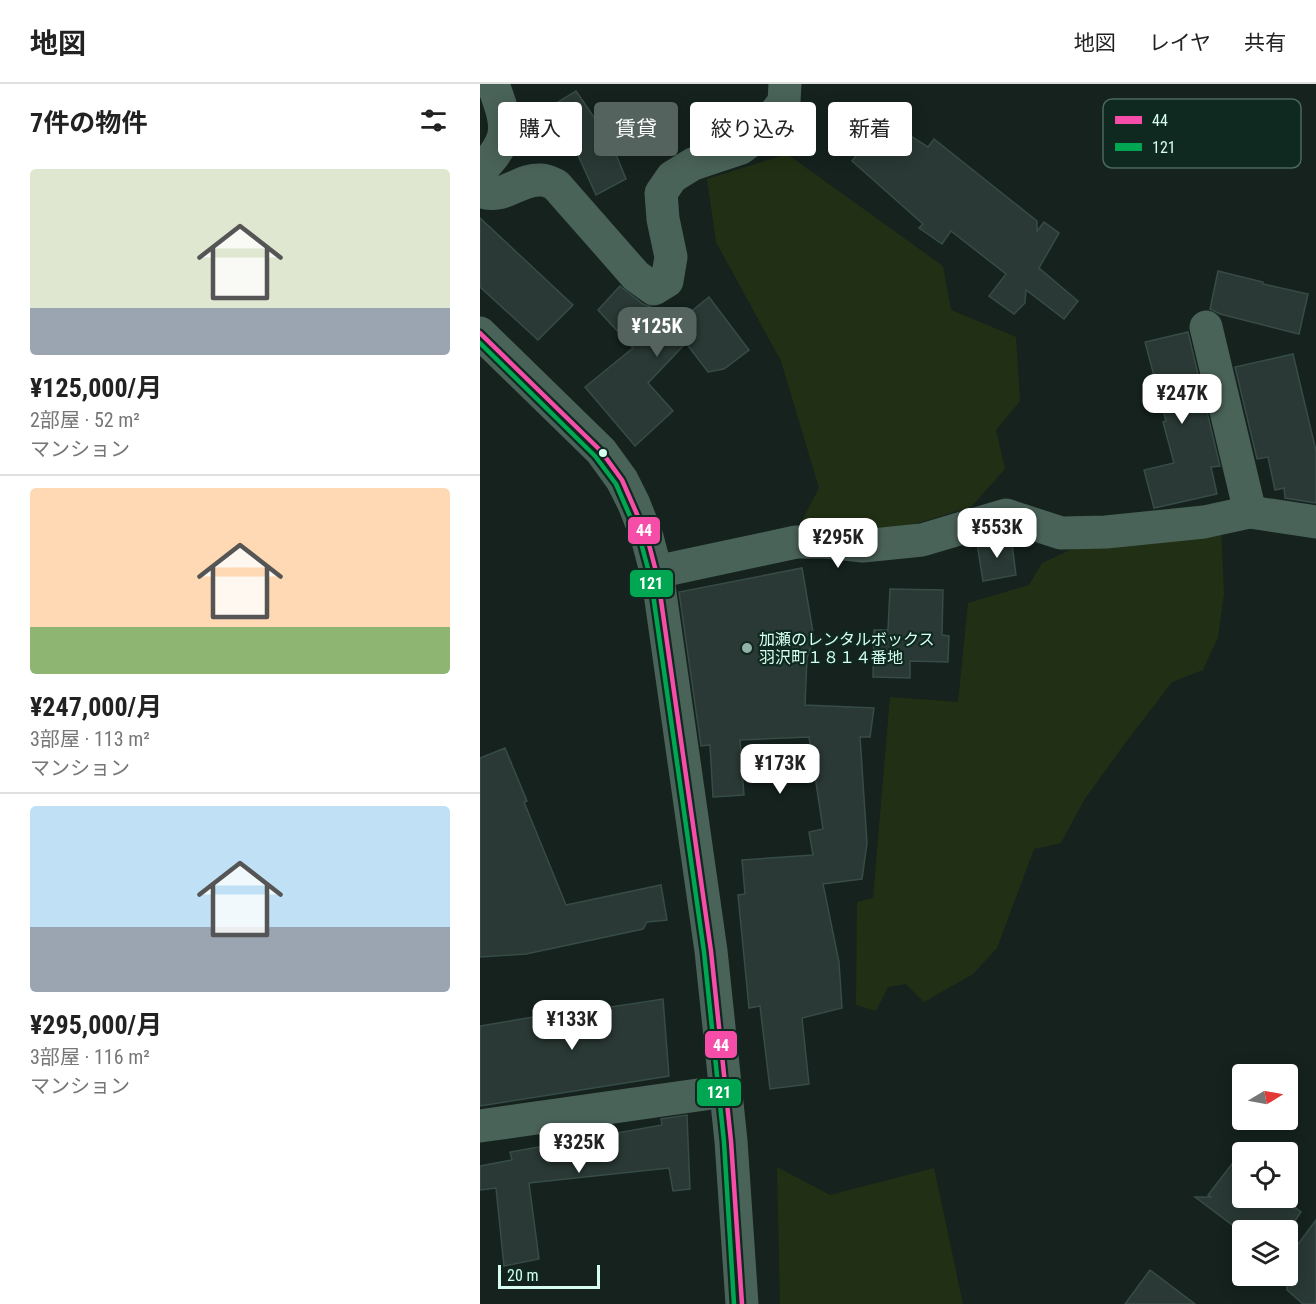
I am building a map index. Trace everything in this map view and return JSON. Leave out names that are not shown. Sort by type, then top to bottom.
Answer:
[{"type":"street","points":[[480,171],[493,158],[505,139],[504,114],[493,84]]},
{"type":"street","points":[[480,191],[489,195],[528,182],[542,180],[556,185],[636,276],[654,288],[667,281],[671,256],[663,219],[661,193],[672,177],[693,164],[741,148],[759,134],[784,102],[785,84]]},
{"type":"street","points":[[1206,327],[1250,512]]},
{"type":"street","points":[[480,333],[601,451],[622,480],[647,537],[656,572],[711,951],[726,1091],[742,1304]]},
{"type":"street","points":[[656,572],[796,542],[863,546],[922,540],[1006,515],[1061,533],[1106,532],[1204,522],[1250,512],[1316,522]]},
{"type":"street","points":[[480,1126],[726,1091]]},
{"type":"green space","points":[[781,156],[790,156],[943,266],[951,310],[1016,337],[1020,401],[996,430],[1005,469],[971,507],[898,529],[797,530],[819,488],[781,361],[716,242],[707,179]]},
{"type":"green space","points":[[1221,526],[1224,594],[1218,637],[1203,670],[1172,682],[1084,800],[1061,843],[1034,849],[997,948],[973,974],[924,1002],[906,984],[888,987],[876,1011],[856,1005],[857,902],[873,898],[890,697],[958,702],[968,603],[1029,585],[1042,563],[1081,545]]},
{"type":"green space","points":[[777,1167],[830,1195],[934,1168],[963,1304],[780,1304]]},
{"type":"building","points":[[576,91],[594,117],[594,156],[617,156],[626,179],[596,195],[578,156],[582,156],[582,102],[558,102]]},
{"type":"building","points":[[912,137],[928,147],[934,139],[1037,221],[1037,231],[1044,222],[1059,233],[1039,268],[1078,301],[1064,319],[1026,290],[1025,303],[1014,314],[989,296],[1006,274],[951,231],[942,244],[919,228],[923,224],[852,161],[856,156],[912,156]]},
{"type":"building","points":[[480,218],[573,305],[538,340],[480,287]]},
{"type":"building","points":[[1218,271],[1308,294],[1299,334],[1220,314],[1210,309]]},
{"type":"building","points":[[620,286],[643,304],[651,307],[682,339],[673,326],[709,297],[749,350],[724,369],[708,372],[686,343],[648,383],[673,411],[635,446],[585,387],[633,348],[598,310]]},
{"type":"building","points":[[1188,332],[1220,466],[1211,467],[1217,494],[1154,508],[1144,470],[1174,463],[1163,422],[1166,421],[1145,342]]},
{"type":"building","points":[[1293,354],[1316,451],[1316,503],[1285,498],[1284,488],[1275,490],[1268,457],[1257,459],[1235,367]]},
{"type":"building","points":[[1011,536],[1016,575],[983,581],[977,543]]},
{"type":"building","points":[[802,568],[814,638],[807,658],[805,705],[874,708],[870,737],[860,737],[867,843],[862,879],[823,884],[839,962],[842,1008],[802,1018],[809,1084],[770,1089],[760,1006],[749,1008],[738,895],[745,894],[742,860],[813,855],[809,832],[823,829],[809,737],[740,740],[744,795],[713,797],[710,745],[701,746],[679,592]]},
{"type":"building","points":[[890,589],[943,590],[942,635],[949,636],[948,662],[910,661],[910,678],[873,677],[874,630],[888,630]]},
{"type":"building","points":[[505,748],[527,801],[524,802],[566,905],[661,885],[667,920],[647,922],[643,929],[526,954],[480,957],[480,758]]},
{"type":"building","points":[[663,999],[669,1076],[480,1106],[480,1026],[545,1015],[544,1013],[589,1003],[591,1010]]},
{"type":"building","points":[[687,1115],[690,1189],[673,1191],[669,1168],[529,1183],[539,1259],[504,1266],[496,1188],[480,1190],[480,1166],[512,1160],[510,1152],[662,1125],[661,1119]]},
{"type":"building","points":[[1232,1164],[1232,1208],[1296,1208],[1301,1212],[1296,1220],[1232,1220],[1232,1225],[1195,1197],[1211,1197],[1208,1195]]},
{"type":"building","points":[[1316,1220],[1316,1304],[1303,1304],[1287,1290],[1287,1286],[1298,1286],[1298,1244]]},
{"type":"building","points":[[1150,1270],[1195,1304],[1125,1304]]},
{"type":"transit line","name":"44","points":[[480,333],[601,451],[622,480],[647,537],[658,579],[711,951],[731,1141],[742,1304]]},
{"type":"transit line","name":"121","points":[[480,343],[595,456],[616,484],[640,539],[651,580],[704,952],[724,1142],[734,1304]]},
{"type":"place","name":"加瀬のレンタルボックス 羽沢町１８１４番地","points":[[747,648]]}]
